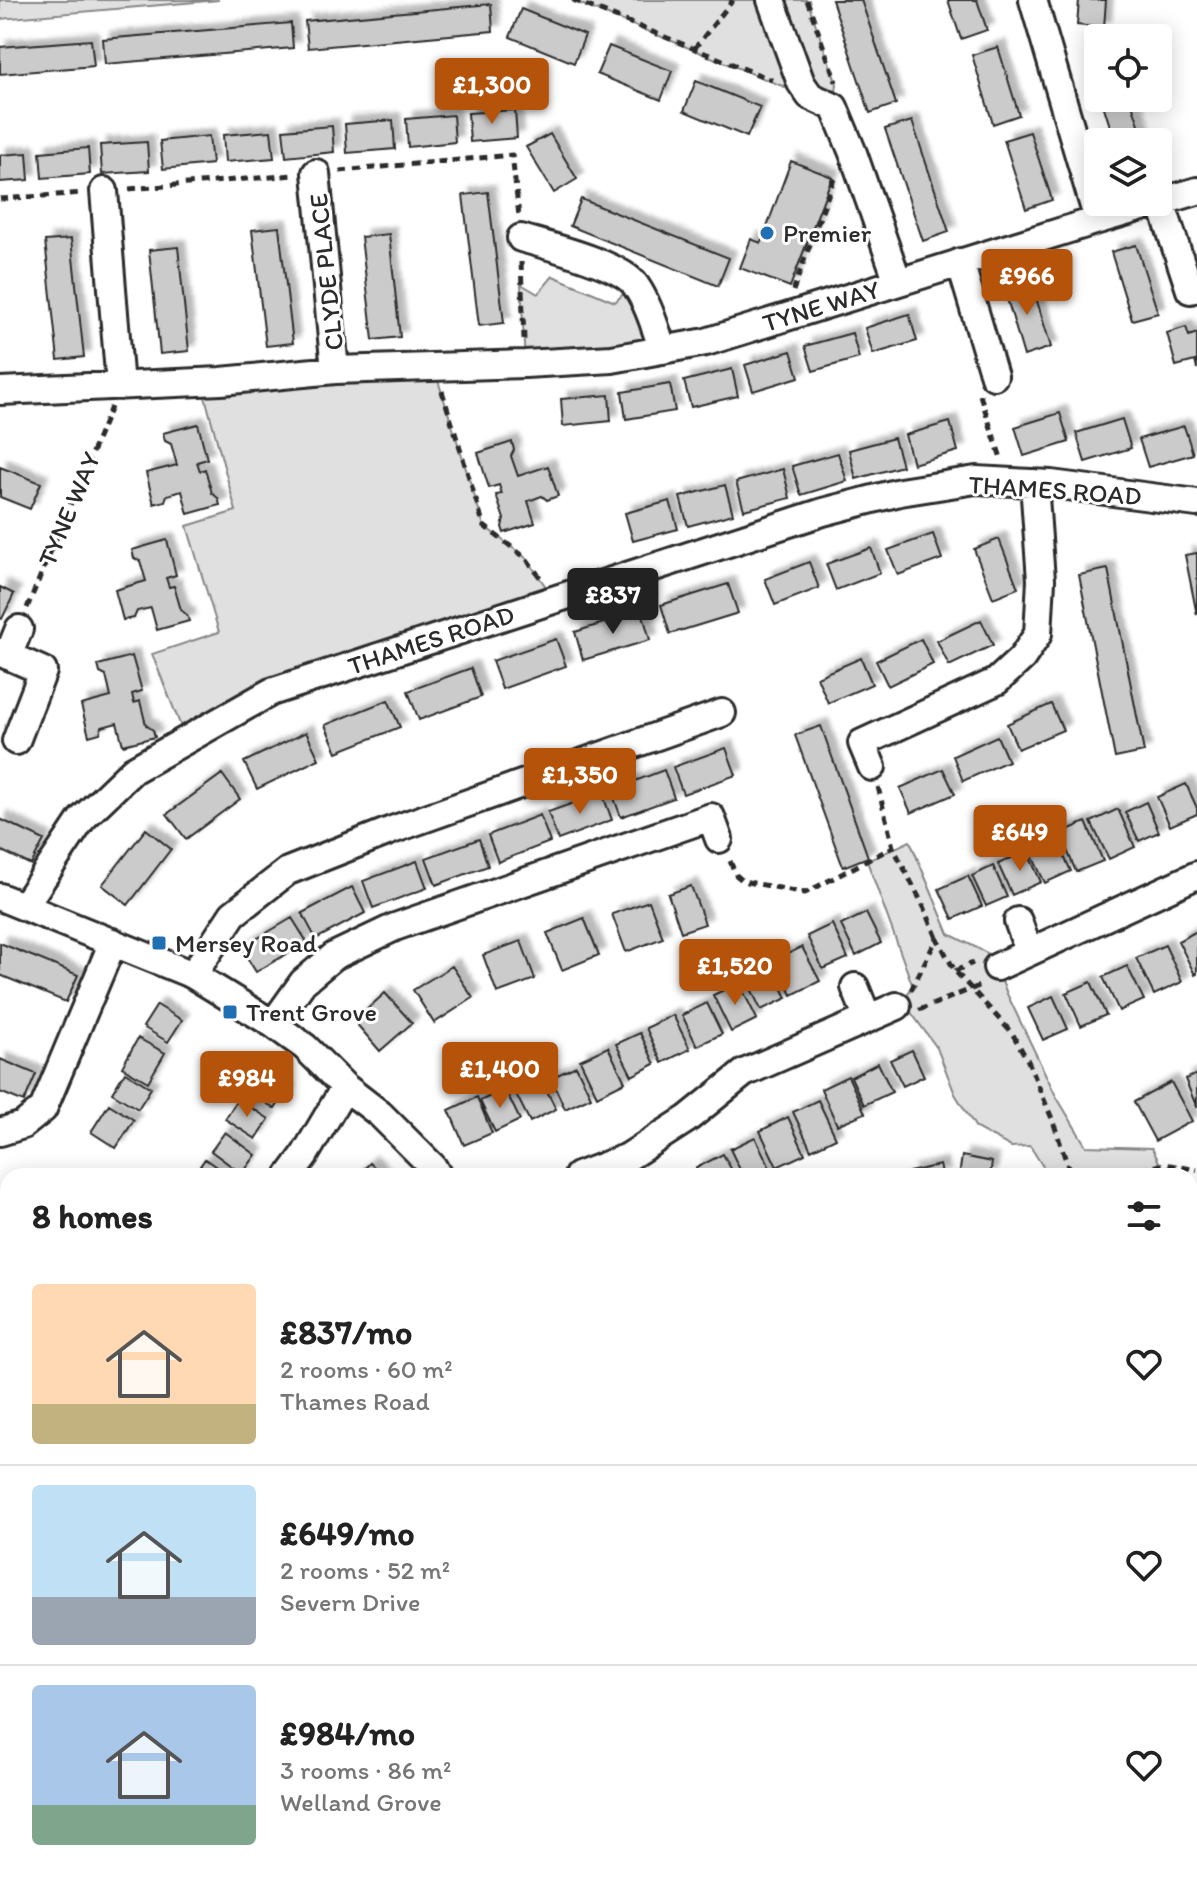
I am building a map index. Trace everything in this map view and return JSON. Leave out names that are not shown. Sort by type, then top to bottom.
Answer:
[{"type":"street","points":[[771,0],[801,83],[822,102],[848,141],[898,282]]},
{"type":"street","points":[[1033,0],[1098,220]]},
{"type":"street","name":"CLYDE PLACE","points":[[316,173],[335,370]]},
{"type":"street","points":[[104,191],[117,386]]},
{"type":"street","name":"TYNE WAY","points":[[1172,199],[1197,191]]},
{"type":"street","name":"TYNE WAY","points":[[0,391],[221,381],[335,370],[612,359],[706,342],[1112,216]]},
{"type":"street","points":[[1167,216],[1190,274]]},
{"type":"street","points":[[521,238],[614,268],[635,283],[651,313],[663,350]]},
{"type":"street","points":[[960,262],[994,376]]},
{"type":"street","name":"THAMES ROAD","points":[[12,902],[82,819],[133,770],[271,692],[823,512],[900,492],[976,480],[1021,482],[1197,503]]},
{"type":"street","points":[[872,767],[862,743],[872,726],[997,681],[1022,658],[1038,634],[1041,580],[1021,482]]},
{"type":"street","points":[[16,741],[43,671],[4,654],[19,629]]},
{"type":"street","points":[[193,975],[233,914],[288,871],[392,830],[722,713]]},
{"type":"street","points":[[273,1024],[303,982],[334,956],[395,927],[711,817],[719,839]]},
{"type":"street","points":[[997,967],[1197,875]]},
{"type":"street","points":[[12,902],[193,975],[273,1024],[305,1047],[345,1087],[380,1114],[434,1168]]},
{"type":"street","points":[[1018,921],[1029,952]]},
{"type":"street","points":[[0,1132],[23,1125],[43,1109],[113,942]]},
{"type":"street","points":[[855,987],[868,1019]]},
{"type":"street","points":[[599,1168],[628,1157],[687,1119],[744,1073],[897,1006]]},
{"type":"street","points":[[295,1168],[345,1087]]},
{"type":"path","points":[[573,0],[822,102],[837,84],[807,0]]},
{"type":"path","points":[[694,49],[733,0]]},
{"type":"path","points":[[783,318],[848,141]]},
{"type":"path","points":[[521,238],[525,364]]},
{"type":"path","points":[[434,368],[484,526],[526,558],[555,600]]},
{"type":"path","points":[[994,376],[979,392],[1021,482]]},
{"type":"path","name":"TYNE WAY","points":[[19,629],[110,412],[117,386]]},
{"type":"path","points":[[872,767],[893,847],[937,938],[955,971],[1012,1033],[1028,1061],[1068,1168]]},
{"type":"path","points":[[719,839],[736,875],[743,881],[805,893],[893,847]]},
{"type":"path","points":[[937,938],[913,987],[897,1006],[911,1013],[970,990],[1001,977],[997,967]]},
{"type":"path","points":[[1148,1168],[1165,1164],[1186,1168]]},
{"type":"shaded area","points":[[0,0],[219,0],[0,19]]},
{"type":"shaded area","points":[[571,0],[807,0],[837,84],[834,107]]},
{"type":"shaded area","points":[[553,276],[615,302],[635,283],[663,350],[525,364],[521,284],[538,294]]},
{"type":"shaded area","points":[[434,368],[484,526],[526,558],[555,600],[272,692],[186,739],[152,654],[219,632],[187,526],[236,511],[201,382]]},
{"type":"shaded area","points":[[910,841],[949,934],[991,955],[1056,1096],[1086,1146],[1152,1148],[1162,1168],[1044,1168],[1030,1146],[1011,1147],[976,1128],[955,1094],[937,1048],[902,1000],[913,987],[867,861]]},
{"type":"building","points":[[832,0],[861,0],[896,104],[870,113]]},
{"type":"building","points":[[948,0],[977,0],[987,30],[961,39]]},
{"type":"building","points":[[1079,0],[1106,0],[1104,24],[1077,25]]},
{"type":"building","points":[[491,4],[493,31],[308,48],[305,21]]},
{"type":"building","points":[[521,9],[585,35],[574,63],[510,37]]},
{"type":"building","points":[[291,23],[293,48],[105,64],[103,39]]},
{"type":"building","points":[[91,40],[94,66],[0,74],[0,47]]},
{"type":"building","points":[[609,46],[672,71],[661,100],[597,74]]},
{"type":"building","points":[[998,47],[1019,115],[993,124],[972,55]]},
{"type":"building","points":[[696,81],[760,107],[747,137],[684,111]]},
{"type":"building","points":[[515,110],[517,138],[470,142],[468,113]]},
{"type":"building","points":[[1105,112],[1135,112],[1140,128],[1111,128]]},
{"type":"building","points":[[453,115],[455,142],[408,147],[406,119]]},
{"type":"building","points":[[393,120],[395,149],[347,153],[345,124]]},
{"type":"building","points":[[912,121],[949,232],[923,241],[885,129]]},
{"type":"building","points":[[332,126],[334,152],[286,157],[283,130]]},
{"type":"building","points":[[271,131],[274,158],[225,162],[223,135]]},
{"type":"building","points":[[1030,132],[1052,200],[1026,209],[1004,140]]},
{"type":"building","points":[[550,134],[577,179],[554,193],[526,147]]},
{"type":"building","points":[[209,136],[212,164],[163,169],[160,141]]},
{"type":"building","points":[[147,142],[149,171],[102,174],[100,145]]},
{"type":"building","points":[[88,148],[90,174],[42,178],[40,152]]},
{"type":"building","points":[[27,153],[29,180],[0,182],[0,155]]},
{"type":"building","points":[[791,161],[832,177],[790,287],[740,268],[751,239],[761,243]]},
{"type":"building","points":[[488,192],[504,323],[479,326],[463,195]]},
{"type":"building","points":[[581,199],[729,258],[718,286],[570,226]]},
{"type":"building","points":[[279,227],[293,343],[266,346],[252,230]]},
{"type":"building","points":[[389,234],[400,337],[373,340],[361,237]]},
{"type":"building","points":[[71,239],[84,357],[58,360],[45,241]]},
{"type":"building","points":[[1136,245],[1158,313],[1132,320],[1111,252]]},
{"type":"building","points":[[178,247],[189,351],[160,354],[149,250]]},
{"type":"building","points":[[1030,278],[1051,347],[1024,356],[1003,285]]},
{"type":"building","points":[[909,314],[917,341],[873,354],[865,328]]},
{"type":"building","points":[[1186,327],[1189,336],[1197,333],[1197,369],[1195,361],[1176,366],[1167,333]]},
{"type":"building","points":[[852,333],[859,358],[813,371],[805,346]]},
{"type":"building","points":[[791,351],[799,377],[753,391],[745,365]]},
{"type":"building","points":[[732,369],[738,396],[691,407],[684,381]]},
{"type":"building","points":[[670,384],[675,411],[626,419],[622,392]]},
{"type":"building","points":[[609,395],[611,421],[563,426],[561,399]]},
{"type":"building","points":[[1060,413],[1069,442],[1024,456],[1015,427]]},
{"type":"building","points":[[1122,419],[1131,448],[1085,462],[1076,433]]},
{"type":"building","points":[[950,422],[958,451],[913,464],[905,435]]},
{"type":"building","points":[[198,424],[207,459],[197,462],[200,471],[205,469],[212,493],[220,505],[188,514],[182,491],[167,495],[165,501],[154,504],[146,473],[177,465],[171,444],[165,441],[163,433]]},
{"type":"building","points":[[1184,426],[1193,454],[1148,467],[1139,439]]},
{"type":"building","points":[[894,438],[902,466],[856,479],[849,450]]},
{"type":"building","points":[[512,442],[514,450],[511,456],[518,476],[548,466],[558,496],[547,500],[542,496],[528,501],[535,523],[504,533],[504,519],[496,495],[502,494],[499,485],[489,488],[478,453]]},
{"type":"building","points":[[838,453],[847,481],[801,495],[792,466]]},
{"type":"building","points":[[0,467],[41,483],[30,509],[0,497]]},
{"type":"building","points":[[783,469],[790,498],[744,510],[736,482]]},
{"type":"building","points":[[725,485],[733,514],[688,526],[680,497]]},
{"type":"building","points":[[670,501],[678,529],[633,541],[625,513]]},
{"type":"building","points":[[933,534],[942,559],[898,575],[888,550]]},
{"type":"building","points":[[999,539],[1018,588],[993,598],[974,549]]},
{"type":"building","points":[[167,540],[176,575],[166,578],[169,587],[174,586],[181,610],[189,621],[157,630],[151,608],[137,611],[134,618],[123,620],[115,590],[146,581],[140,561],[134,558],[132,550]]},
{"type":"building","points":[[871,548],[880,573],[836,590],[826,564]]},
{"type":"building","points":[[1197,553],[1197,615],[1185,555]]},
{"type":"building","points":[[809,562],[819,588],[775,605],[765,579]]},
{"type":"building","points":[[1108,569],[1144,752],[1115,758],[1079,575]]},
{"type":"building","points":[[728,584],[738,613],[670,634],[661,605]]},
{"type":"building","points":[[0,587],[14,594],[2,619],[0,618]]},
{"type":"building","points":[[642,611],[650,640],[583,660],[575,632]]},
{"type":"building","points":[[981,620],[993,645],[949,666],[937,641]]},
{"type":"building","points":[[556,639],[566,666],[502,689],[492,661]]},
{"type":"building","points":[[921,639],[933,664],[888,686],[876,661]]},
{"type":"building","points":[[132,656],[142,691],[132,694],[134,703],[140,701],[146,725],[153,730],[155,737],[123,745],[117,723],[102,727],[100,733],[89,736],[81,705],[111,697],[106,676],[100,673],[98,665]]},
{"type":"building","points":[[861,658],[872,684],[828,703],[817,677]]},
{"type":"building","points":[[471,668],[481,697],[419,720],[408,691]]},
{"type":"building","points":[[388,700],[400,727],[337,752],[325,725]]},
{"type":"building","points":[[1051,704],[1063,730],[1018,749],[1007,724]]},
{"type":"building","points":[[821,726],[868,857],[843,867],[795,735]]},
{"type":"building","points":[[306,732],[319,759],[257,789],[244,762]]},
{"type":"building","points":[[997,736],[1008,761],[963,781],[953,756]]},
{"type":"building","points":[[726,748],[736,775],[683,794],[673,767]]},
{"type":"building","points":[[943,769],[955,794],[911,813],[900,788]]},
{"type":"building","points":[[664,770],[674,798],[621,817],[611,790]]},
{"type":"building","points":[[222,774],[240,799],[186,839],[167,814]]},
{"type":"building","points":[[1186,784],[1197,814],[1170,826],[1157,797]]},
{"type":"building","points":[[602,793],[612,820],[558,840],[548,812]]},
{"type":"building","points":[[1146,802],[1159,832],[1139,841],[1125,812]]},
{"type":"building","points":[[1118,809],[1135,847],[1109,859],[1091,822]]},
{"type":"building","points":[[540,815],[550,842],[498,862],[488,835]]},
{"type":"building","points":[[0,819],[44,840],[31,865],[0,850]]},
{"type":"building","points":[[1086,822],[1103,861],[1076,872],[1060,833]]},
{"type":"building","points":[[146,829],[171,849],[128,905],[102,885]]},
{"type":"building","points":[[1053,833],[1071,871],[1045,883],[1027,845]]},
{"type":"building","points":[[479,839],[488,866],[436,885],[426,858]]},
{"type":"building","points":[[1027,851],[1041,882],[1012,895],[998,864]]},
{"type":"building","points":[[417,861],[427,888],[373,908],[363,881]]},
{"type":"building","points":[[993,866],[1007,897],[986,906],[972,876]]},
{"type":"building","points":[[968,876],[982,906],[953,919],[939,889]]},
{"type":"building","points":[[691,886],[705,924],[681,932],[668,894]]},
{"type":"building","points":[[352,887],[365,913],[316,939],[302,913]]},
{"type":"building","points":[[649,901],[663,938],[626,952],[612,914]]},
{"type":"building","points":[[866,913],[881,943],[856,956],[841,925]]},
{"type":"building","points":[[292,918],[307,942],[256,972],[241,948]]},
{"type":"building","points":[[584,918],[599,955],[562,970],[547,933]]},
{"type":"building","points":[[832,924],[848,958],[823,969],[807,936]]},
{"type":"building","points":[[1197,931],[1197,974],[1195,975],[1178,941]]},
{"type":"building","points":[[521,941],[535,979],[497,993],[483,955]]},
{"type":"building","points":[[0,943],[78,975],[66,1002],[0,975]]},
{"type":"building","points":[[1165,945],[1182,982],[1154,995],[1136,958]]},
{"type":"building","points":[[802,947],[820,981],[792,995],[775,960]]},
{"type":"building","points":[[452,966],[473,998],[434,1023],[413,990]]},
{"type":"building","points":[[772,966],[787,998],[761,1010],[746,978]]},
{"type":"building","points":[[1127,966],[1144,1000],[1119,1011],[1103,977]]},
{"type":"building","points":[[1091,982],[1106,1015],[1081,1026],[1066,993]]},
{"type":"building","points":[[739,983],[757,1019],[731,1032],[713,995]]},
{"type":"building","points":[[385,993],[412,1023],[380,1051],[354,1021]]},
{"type":"building","points":[[1053,996],[1068,1029],[1043,1040],[1028,1008]]},
{"type":"building","points":[[707,1003],[722,1034],[697,1046],[682,1015]]},
{"type":"building","points":[[157,1005],[182,1020],[168,1042],[143,1027]]},
{"type":"building","points":[[673,1015],[690,1049],[662,1063],[646,1028]]},
{"type":"building","points":[[640,1033],[655,1064],[632,1076],[616,1044]]},
{"type":"building","points":[[138,1038],[165,1053],[148,1082],[122,1067]]},
{"type":"building","points":[[608,1047],[625,1082],[597,1096],[580,1060]]},
{"type":"building","points":[[912,1050],[924,1076],[903,1086],[890,1060]]},
{"type":"building","points":[[0,1059],[36,1074],[24,1102],[0,1092]]},
{"type":"building","points":[[878,1063],[892,1092],[864,1105],[851,1077]]},
{"type":"building","points":[[576,1066],[591,1097],[565,1109],[551,1078]]},
{"type":"building","points":[[256,1070],[287,1091],[275,1109],[244,1089]]},
{"type":"building","points":[[125,1072],[151,1088],[138,1109],[112,1093]]},
{"type":"building","points":[[538,1073],[556,1109],[530,1122],[512,1086]]},
{"type":"building","points":[[1197,1074],[1197,1108],[1185,1079]]},
{"type":"building","points":[[848,1076],[865,1113],[837,1125],[821,1089]]},
{"type":"building","points":[[1171,1082],[1192,1121],[1155,1141],[1134,1102]]},
{"type":"building","points":[[505,1089],[520,1120],[495,1132],[480,1101]]},
{"type":"building","points":[[477,1097],[492,1133],[464,1145],[449,1110]]},
{"type":"building","points":[[238,1099],[269,1119],[256,1139],[225,1119]]},
{"type":"building","points":[[818,1100],[836,1138],[811,1150],[793,1112]]},
{"type":"building","points":[[109,1104],[134,1120],[116,1148],[91,1132]]},
{"type":"building","points":[[788,1117],[805,1154],[777,1167],[760,1131]]},
{"type":"building","points":[[225,1132],[256,1155],[246,1168],[234,1168],[211,1151]]},
{"type":"building","points":[[755,1137],[770,1168],[739,1168],[730,1149]]},
{"type":"building","points":[[723,1154],[731,1168],[696,1168]]},
{"type":"building","points":[[962,1156],[992,1162],[991,1168],[960,1168]]},
{"type":"building","points":[[205,1159],[218,1168],[199,1168]]},
{"type":"place","name":"Premier","points":[[767,233]]},
{"type":"place","name":"Mersey Road","points":[[159,943]]},
{"type":"place","name":"Trent Grove","points":[[230,1012]]}]
